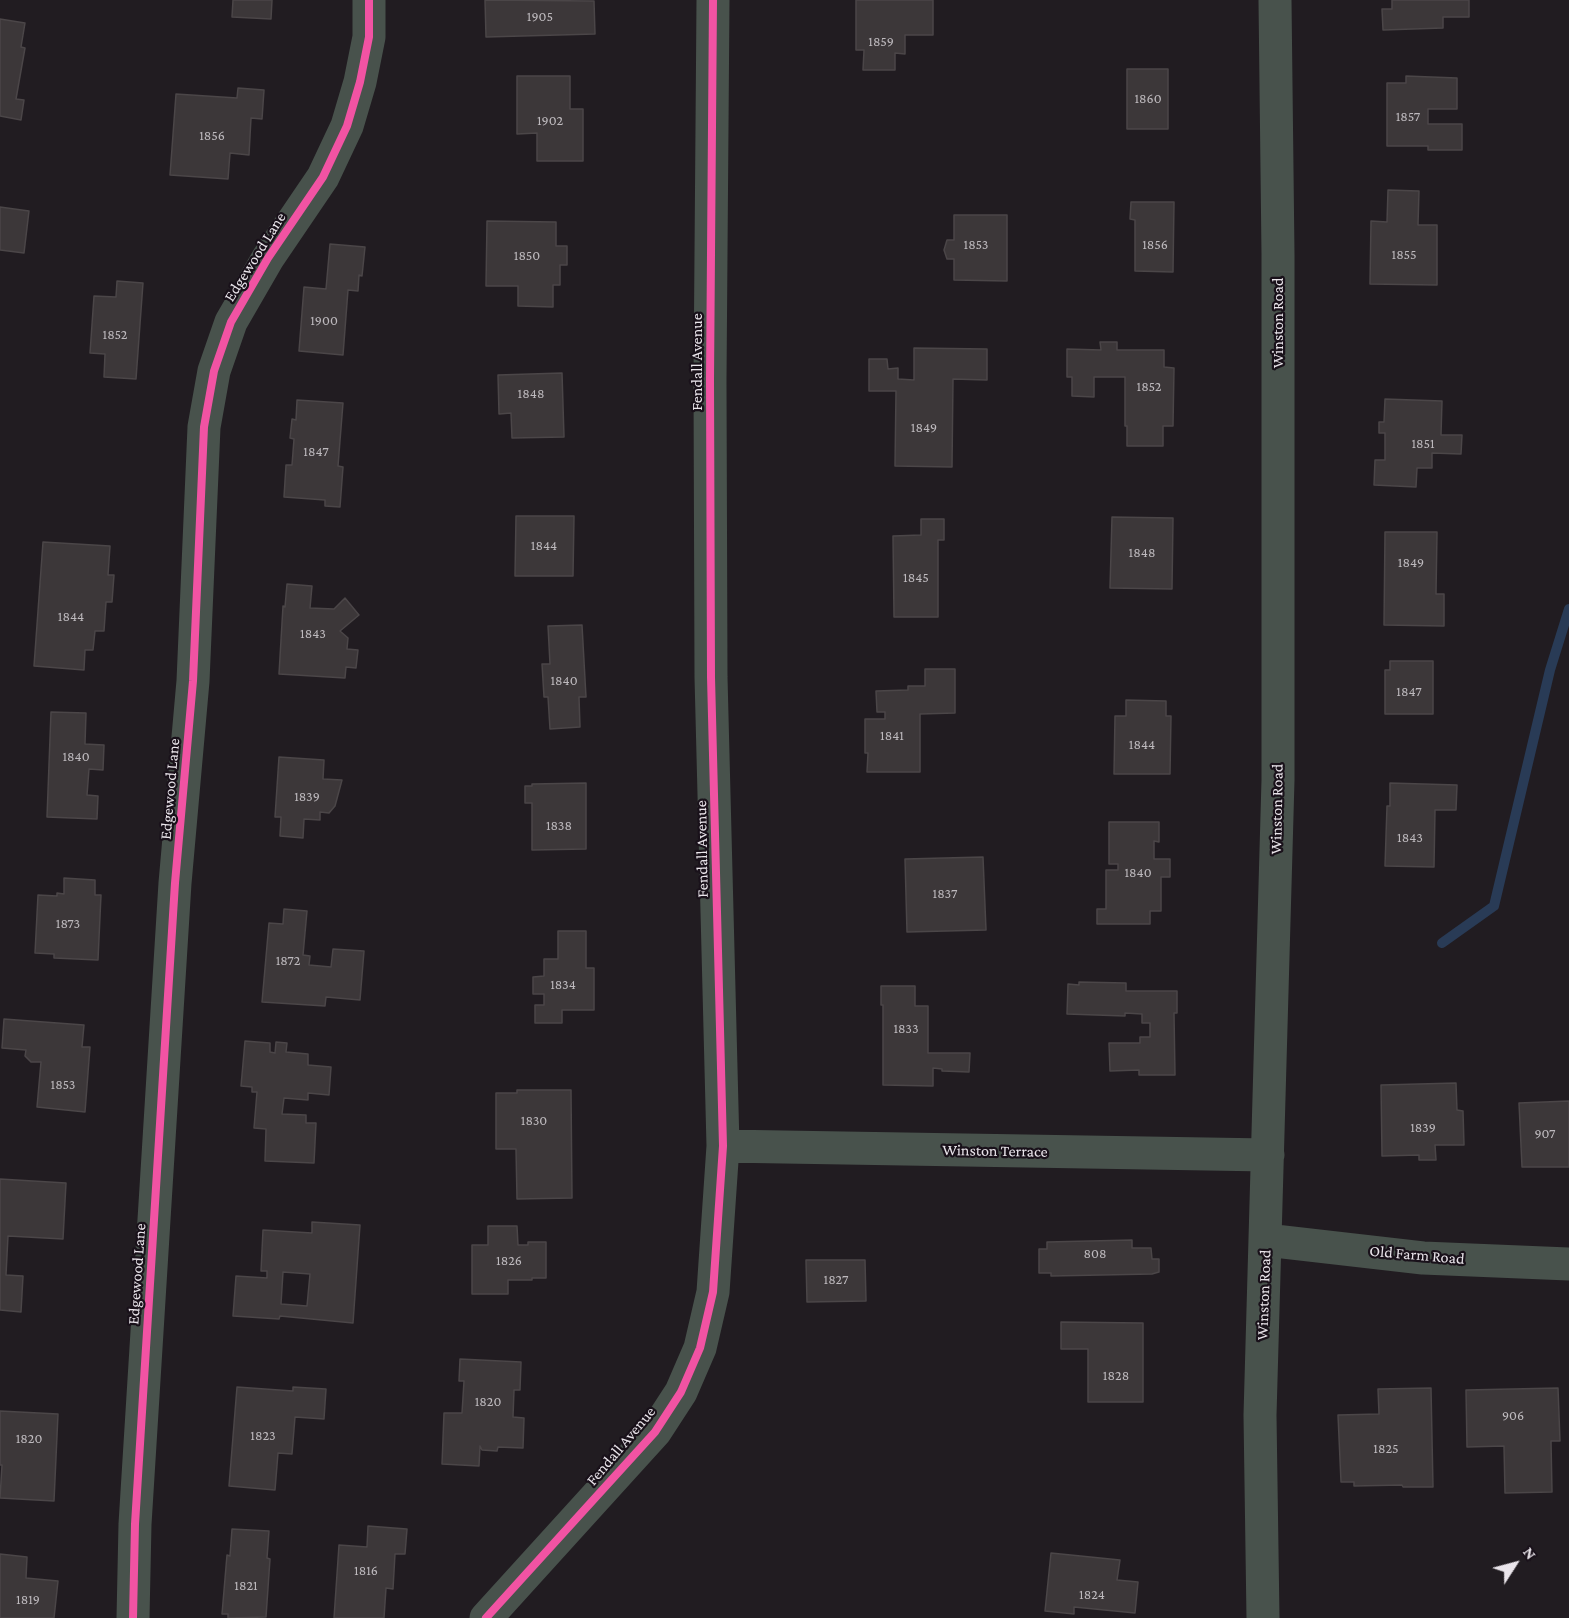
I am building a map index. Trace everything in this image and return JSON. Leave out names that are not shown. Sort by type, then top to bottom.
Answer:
[{"type":"street","name":"Edgewood Lane","points":[[133,1618],[135,1524],[175,883],[193,681],[204,427],[214,371],[231,322],[268,258],[323,177],[347,126],[360,82],[369,38],[369,0]]},
{"type":"street","name":"Fendall Avenue","points":[[486,1618],[655,1432],[681,1392],[700,1348],[713,1292],[723,1146],[711,665],[710,380],[713,0]]},
{"type":"street","name":"Winston Road","points":[[1263,1618],[1260,1415],[1278,780],[1278,255],[1275,0]]},
{"type":"street","name":"Winston Terrace","points":[[723,1146],[1268,1155]]},
{"type":"street","name":"Old Farm Road","points":[[1266,1240],[1423,1258],[1569,1264]]},
{"type":"building","points":[[233,0],[272,0],[271,19],[232,17]]},
{"type":"building","points":[[485,0],[594,1],[595,34],[486,37]]},
{"type":"building","points":[[856,0],[933,0],[933,35],[905,35],[905,54],[895,53],[895,70],[863,70],[864,50],[856,50]]},
{"type":"building","points":[[1392,0],[1469,0],[1469,17],[1443,17],[1443,28],[1383,30],[1382,9],[1392,9]]},
{"type":"building","points":[[0,19],[25,23],[21,47],[25,48],[16,99],[24,100],[21,120],[0,116]]},
{"type":"building","points":[[1127,69],[1168,69],[1168,129],[1127,129]]},
{"type":"building","points":[[517,76],[570,76],[570,109],[583,109],[583,161],[537,161],[537,133],[517,134]]},
{"type":"building","points":[[1406,76],[1457,78],[1457,109],[1428,109],[1428,124],[1462,124],[1462,150],[1428,150],[1428,146],[1387,146],[1387,83],[1406,83]]},
{"type":"building","points":[[238,88],[264,90],[262,119],[251,118],[249,155],[230,153],[228,179],[170,175],[176,94],[237,98]]},
{"type":"building","points":[[1388,190],[1419,191],[1418,225],[1437,225],[1437,285],[1370,284],[1371,221],[1387,222]]},
{"type":"building","points":[[1131,202],[1174,202],[1173,272],[1135,271],[1135,220],[1130,219]]},
{"type":"building","points":[[0,207],[29,211],[24,253],[0,250]]},
{"type":"building","points":[[954,215],[1007,215],[1007,281],[954,280],[954,259],[947,259],[944,250],[947,240],[954,240]]},
{"type":"building","points":[[487,221],[556,222],[556,246],[567,246],[567,265],[560,265],[560,285],[553,285],[553,307],[518,306],[518,286],[486,286]]},
{"type":"building","points":[[330,244],[365,247],[358,291],[348,290],[343,355],[299,351],[304,287],[326,289]]},
{"type":"building","points":[[117,281],[143,283],[136,379],[104,377],[105,354],[90,353],[94,296],[116,297]]},
{"type":"building","points":[[1100,342],[1117,342],[1117,350],[1164,350],[1164,367],[1174,368],[1173,426],[1163,426],[1163,446],[1127,446],[1125,377],[1094,377],[1094,397],[1072,396],[1072,377],[1067,377],[1067,349],[1101,350]]},
{"type":"building","points":[[914,348],[987,349],[987,380],[953,379],[952,467],[895,466],[896,391],[869,391],[869,359],[887,359],[888,369],[898,368],[898,379],[914,380]]},
{"type":"building","points":[[562,373],[564,437],[512,438],[511,413],[499,414],[498,375]]},
{"type":"building","points":[[1385,399],[1442,401],[1441,435],[1462,435],[1461,454],[1432,453],[1432,468],[1417,468],[1416,487],[1374,485],[1375,460],[1385,460],[1385,433],[1379,433],[1379,422],[1384,422]]},
{"type":"building","points":[[297,400],[343,403],[338,466],[343,467],[340,507],[325,506],[325,500],[284,497],[286,465],[292,465],[294,439],[290,438],[292,419],[296,420]]},
{"type":"building","points":[[516,516],[574,516],[573,576],[515,576]]},
{"type":"building","points":[[1112,517],[1173,518],[1172,589],[1110,588]]},
{"type":"building","points":[[921,519],[944,519],[944,540],[938,540],[938,617],[894,617],[893,536],[921,535]]},
{"type":"building","points":[[1385,532],[1437,532],[1436,594],[1444,594],[1444,626],[1384,625]]},
{"type":"building","points":[[43,542],[110,546],[108,575],[114,575],[112,602],[106,602],[104,631],[95,631],[93,650],[85,650],[84,670],[34,666]]},
{"type":"building","points":[[287,584],[312,586],[310,608],[334,609],[345,598],[359,615],[340,631],[348,638],[347,649],[358,650],[356,668],[346,667],[345,678],[279,674],[283,606],[285,607]]},
{"type":"building","points":[[582,625],[586,697],[579,697],[580,727],[550,729],[548,697],[544,697],[542,664],[550,664],[548,626]]},
{"type":"building","points":[[1390,661],[1433,661],[1433,714],[1385,714],[1385,670],[1390,670]]},
{"type":"building","points":[[925,669],[955,669],[955,713],[920,714],[920,772],[867,772],[865,719],[885,719],[885,712],[877,712],[876,691],[908,690],[908,686],[925,686]]},
{"type":"building","points":[[1126,700],[1166,701],[1166,716],[1171,716],[1170,774],[1114,774],[1115,716],[1126,716]]},
{"type":"building","points":[[51,712],[86,713],[85,744],[104,745],[103,770],[89,769],[87,795],[98,796],[97,819],[47,817]]},
{"type":"building","points":[[279,757],[324,760],[323,779],[342,780],[335,806],[329,813],[320,812],[320,820],[304,819],[303,838],[280,836],[281,817],[275,817]]},
{"type":"building","points":[[586,783],[586,849],[532,850],[532,803],[525,803],[525,786]]},
{"type":"building","points":[[1390,783],[1457,785],[1456,810],[1435,810],[1434,867],[1385,866]]},
{"type":"building","points":[[1109,822],[1159,822],[1159,842],[1154,841],[1154,859],[1170,859],[1170,877],[1161,877],[1161,911],[1150,911],[1150,924],[1097,924],[1097,909],[1106,909],[1106,870],[1118,870],[1118,864],[1109,864]]},
{"type":"building","points":[[983,857],[986,930],[907,932],[905,859]]},
{"type":"building","points":[[64,878],[95,880],[95,895],[101,895],[98,960],[54,958],[54,954],[35,953],[38,895],[64,894]]},
{"type":"building","points":[[284,909],[307,911],[303,955],[310,956],[309,965],[331,967],[333,949],[364,951],[360,1000],[326,997],[325,1006],[262,1002],[269,923],[283,924]]},
{"type":"building","points":[[558,931],[586,931],[586,968],[594,968],[594,1010],[562,1010],[562,1023],[535,1023],[535,1005],[544,1005],[544,994],[533,994],[533,977],[544,976],[544,959],[558,959]]},
{"type":"building","points":[[1079,982],[1126,983],[1126,991],[1177,991],[1177,1013],[1174,1013],[1175,1075],[1139,1075],[1139,1070],[1110,1071],[1109,1043],[1140,1043],[1140,1037],[1150,1037],[1150,1023],[1142,1023],[1142,1014],[1125,1013],[1125,1016],[1067,1014],[1068,984],[1079,985]]},
{"type":"building","points":[[881,986],[915,986],[915,1006],[928,1006],[928,1053],[970,1053],[969,1072],[942,1071],[942,1069],[933,1068],[933,1086],[883,1085]]},
{"type":"building","points":[[4,1019],[84,1025],[82,1047],[90,1047],[85,1112],[37,1107],[41,1062],[31,1062],[25,1056],[26,1050],[2,1048]]},
{"type":"building","points":[[245,1041],[270,1043],[270,1052],[275,1053],[276,1042],[287,1043],[286,1052],[308,1054],[308,1065],[331,1067],[329,1095],[308,1093],[308,1100],[284,1098],[282,1114],[306,1115],[306,1123],[316,1123],[314,1163],[265,1161],[266,1129],[254,1128],[257,1092],[252,1092],[252,1087],[241,1086]]},
{"type":"building","points":[[1456,1083],[1457,1110],[1463,1111],[1464,1145],[1435,1145],[1436,1160],[1419,1160],[1419,1155],[1382,1156],[1381,1085]]},
{"type":"building","points":[[517,1090],[571,1090],[572,1198],[517,1199],[516,1149],[496,1149],[496,1093],[517,1093]]},
{"type":"building","points":[[1569,1101],[1569,1167],[1522,1167],[1519,1103]]},
{"type":"building","points":[[0,1179],[66,1183],[63,1239],[8,1236],[6,1275],[23,1276],[21,1312],[0,1310]]},
{"type":"building","points":[[312,1222],[360,1225],[353,1323],[280,1316],[279,1319],[233,1316],[236,1276],[267,1278],[267,1271],[261,1271],[263,1230],[312,1233]],"holes":[[[283,1272],[310,1274],[307,1306],[281,1304]]]},
{"type":"building","points":[[488,1226],[517,1226],[518,1245],[528,1245],[528,1242],[546,1242],[546,1278],[508,1280],[508,1294],[472,1294],[472,1245],[488,1245]]},
{"type":"building","points":[[1132,1240],[1132,1248],[1151,1248],[1152,1259],[1159,1259],[1159,1272],[1051,1276],[1051,1273],[1039,1273],[1039,1249],[1047,1249],[1047,1242]]},
{"type":"building","points":[[806,1260],[865,1260],[866,1301],[807,1302]]},
{"type":"building","points":[[1061,1322],[1143,1323],[1143,1402],[1088,1402],[1088,1349],[1061,1349]]},
{"type":"building","points":[[460,1359],[521,1362],[520,1390],[514,1390],[513,1417],[524,1418],[523,1448],[498,1447],[497,1451],[482,1450],[480,1446],[479,1466],[442,1464],[444,1413],[462,1413],[464,1381],[459,1381]]},
{"type":"building","points":[[237,1387],[293,1391],[293,1387],[326,1389],[324,1419],[295,1417],[292,1454],[278,1453],[275,1490],[229,1486]]},
{"type":"building","points":[[1431,1388],[1433,1487],[1354,1486],[1354,1482],[1341,1482],[1338,1415],[1379,1414],[1378,1389]]},
{"type":"building","points":[[1558,1388],[1560,1441],[1551,1441],[1552,1492],[1505,1493],[1504,1446],[1467,1447],[1466,1390]]},
{"type":"building","points":[[0,1411],[58,1414],[54,1501],[0,1498],[2,1465],[0,1465]]},
{"type":"building","points":[[368,1526],[407,1529],[405,1554],[395,1554],[393,1589],[386,1588],[384,1618],[334,1618],[339,1545],[367,1547]]},
{"type":"building","points":[[232,1529],[269,1531],[267,1558],[270,1559],[266,1617],[228,1618],[228,1614],[222,1614],[227,1555],[230,1556]]},
{"type":"building","points":[[1051,1553],[1120,1560],[1117,1580],[1138,1582],[1135,1613],[1074,1607],[1074,1614],[1045,1611]]},
{"type":"building","points":[[0,1554],[27,1557],[26,1578],[58,1581],[54,1618],[0,1618]]},
{"type":"waterway","points":[[1442,943],[1494,906],[1550,670],[1569,609]]},
{"type":"cycle path","points":[[133,1618],[135,1524],[175,883],[193,681],[204,427],[214,371],[231,322],[268,258],[323,177],[347,126],[360,82],[369,37],[369,0]]},
{"type":"cycle path","points":[[486,1618],[655,1432],[681,1392],[700,1348],[713,1292],[723,1146],[711,677],[710,380],[713,0]]}]
